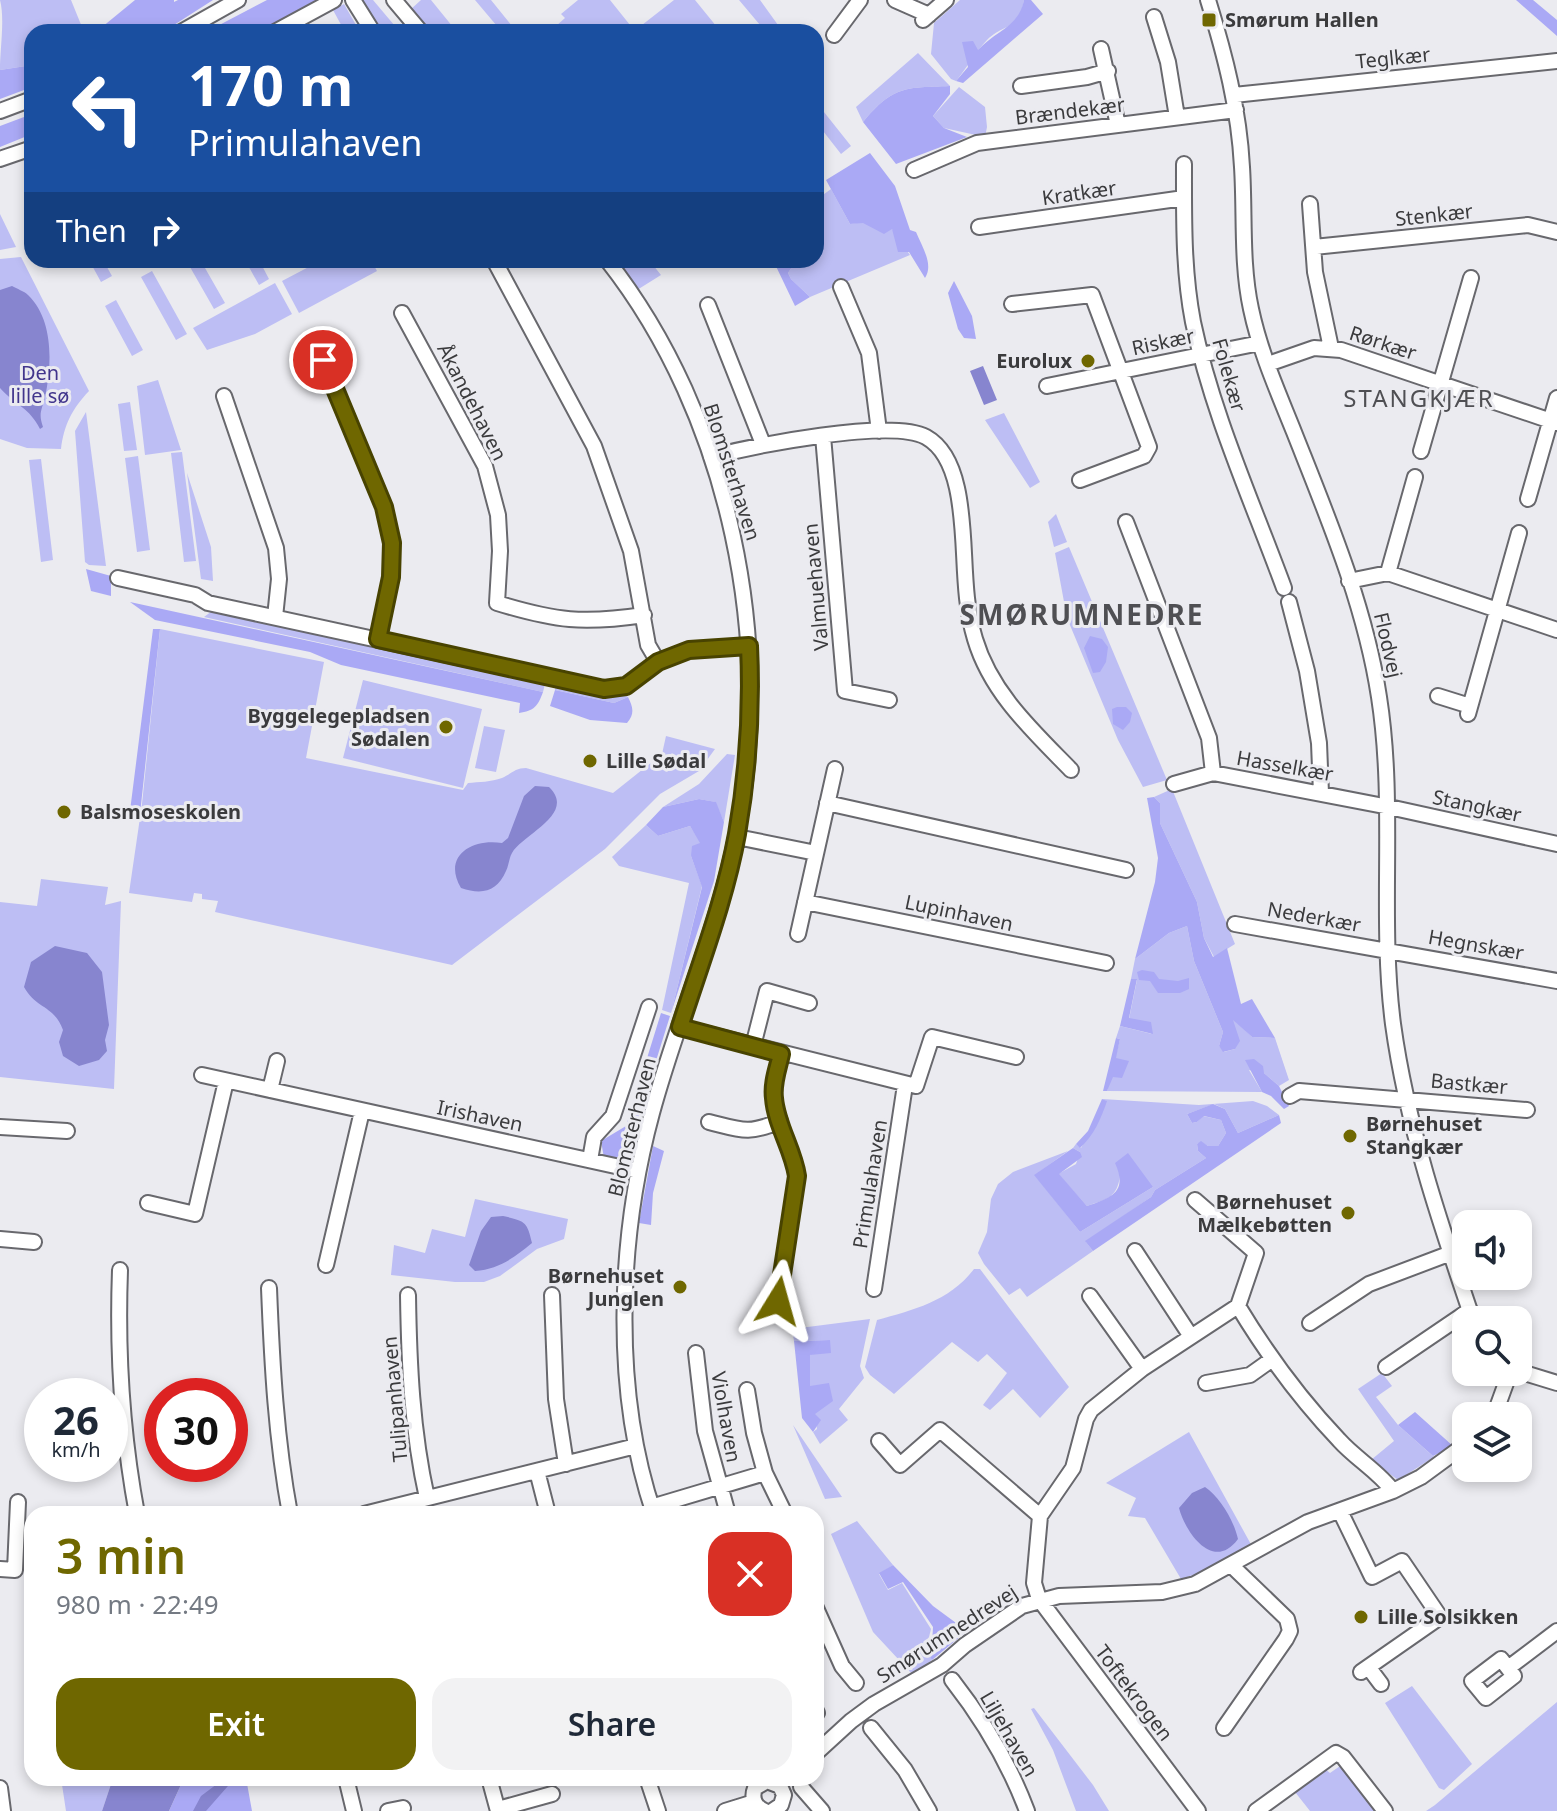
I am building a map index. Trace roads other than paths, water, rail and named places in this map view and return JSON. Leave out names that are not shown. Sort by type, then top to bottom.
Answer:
[{"type":"street","points":[[195,24],[238,0]]},
{"type":"street","points":[[290,24],[334,0]]},
{"type":"street","points":[[353,0],[368,24]]},
{"type":"street","points":[[834,35],[860,0]]},
{"type":"street","points":[[895,0],[926,18],[946,0]]},
{"type":"street","name":"Flodvej","points":[[1208,0],[1234,95],[1242,164],[1245,275],[1260,343],[1362,616],[1379,694],[1387,753],[1387,950],[1393,1023],[1406,1099],[1422,1164],[1468,1306]]},
{"type":"street","points":[[402,3],[416,24]]},
{"type":"street","points":[[1154,17],[1168,62],[1177,117]]},
{"type":"street","points":[[1101,49],[1118,125]]},
{"type":"street","name":"Teglkær","points":[[1234,95],[1557,61]]},
{"type":"street","points":[[1021,86],[1108,71]]},
{"type":"street","points":[[0,111],[24,102]]},
{"type":"street","name":"Brændekær","points":[[914,170],[977,143],[1236,110]]},
{"type":"street","points":[[0,159],[24,151]]},
{"type":"street","name":"Folekær","points":[[1184,164],[1187,280],[1202,354],[1216,405],[1286,595],[1307,671],[1317,728],[1321,793]]},
{"type":"street","name":"Kratkær","points":[[979,227],[1184,198]]},
{"type":"street","points":[[1310,204],[1315,272],[1331,348]]},
{"type":"street","name":"Stenkær","points":[[1314,247],[1528,225],[1557,232]]},
{"type":"street","points":[[498,268],[594,446],[623,523],[648,645],[658,662]]},
{"type":"street","name":"Blomsterhaven","points":[[613,268],[634,297],[671,363],[711,457],[740,567],[749,646],[750,728],[737,837],[721,900],[652,1114],[638,1171],[628,1247],[625,1311],[628,1383],[636,1446],[651,1506]]},
{"type":"street","points":[[1421,451],[1471,278]]},
{"type":"street","points":[[841,287],[869,353],[879,431]]},
{"type":"street","name":"Riskær","points":[[1012,304],[1092,295],[1149,447],[1144,456],[1080,480]]},
{"type":"street","points":[[708,305],[763,444]]},
{"type":"street","name":"Åkandehaven","points":[[402,313],[485,466],[498,515],[500,551],[497,603],[569,620],[598,622],[644,615]]},
{"type":"street","name":"Riskær","points":[[1047,386],[1260,343]]},
{"type":"street","name":"Rørkær","points":[[1268,364],[1302,351],[1331,348],[1554,421]]},
{"type":"street","points":[[323,360],[384,507],[392,543],[391,577],[378,639]]},
{"type":"street","points":[[224,396],[276,548],[279,579],[275,617]]},
{"type":"street","points":[[1528,499],[1554,421],[1557,398]]},
{"type":"street","points":[[711,457],[763,444],[879,431],[903,430],[931,439],[950,467],[958,493],[970,618],[975,640],[1002,695],[1071,770]]},
{"type":"street","name":"Valmuehaven","points":[[823,436],[845,691],[889,700]]},
{"type":"street","points":[[1388,573],[1415,477]]},
{"type":"street","points":[[1126,522],[1209,738],[1213,773]]},
{"type":"street","points":[[1438,696],[1469,710],[1519,533]]},
{"type":"street","points":[[1349,581],[1388,573],[1557,630]]},
{"type":"street","points":[[118,578],[195,595],[208,603],[604,689],[626,686],[658,662],[689,650],[749,646]]},
{"type":"street","points":[[798,934],[835,769]]},
{"type":"street","name":"Hasselkær","points":[[1174,784],[1213,773],[1389,807]]},
{"type":"street","points":[[827,803],[1126,870]]},
{"type":"street","name":"Stangkær","points":[[1389,807],[1556,838]]},
{"type":"street","points":[[737,837],[816,853]]},
{"type":"street","name":"Lupinhaven","points":[[805,902],[1106,963]]},
{"type":"street","name":"Nederkær","points":[[1235,924],[1387,950]]},
{"type":"street","name":"Hegnskær","points":[[1387,950],[1557,981]]},
{"type":"street","points":[[753,1046],[767,991],[809,1003]]},
{"type":"street","points":[[590,1160],[594,1137],[613,1116],[649,1007]]},
{"type":"street","points":[[680,1027],[905,1085]]},
{"type":"street","name":"Primulahaven","points":[[874,1289],[905,1085],[916,1086],[919,1081],[932,1037],[1016,1057]]},
{"type":"street","points":[[778,1301],[797,1176],[795,1160],[774,1101],[773,1086],[781,1054]]},
{"type":"street","points":[[270,1090],[277,1061]]},
{"type":"street","name":"Irishaven","points":[[202,1075],[638,1171]]},
{"type":"street","points":[[148,1203],[195,1214],[226,1081]]},
{"type":"street","name":"Bastkær","points":[[1290,1096],[1299,1091],[1527,1110]]},
{"type":"street","points":[[326,1265],[362,1111]]},
{"type":"street","points":[[709,1122],[743,1131],[756,1131],[780,1121]]},
{"type":"street","points":[[0,1127],[67,1131]]},
{"type":"street","points":[[1039,1599],[1034,1583],[1040,1516],[1073,1468],[1091,1410],[1190,1335],[1238,1306],[1256,1253],[1195,1200]]},
{"type":"street","points":[[0,1239],[34,1242]]},
{"type":"street","points":[[1135,1251],[1190,1335]]},
{"type":"street","points":[[1310,1323],[1369,1284],[1451,1253]]},
{"type":"street","points":[[120,1270],[122,1395],[135,1506]]},
{"type":"street","points":[[269,1288],[272,1377],[289,1506]]},
{"type":"street","name":"Tulipanhaven","points":[[408,1295],[409,1369],[415,1434],[427,1498]]},
{"type":"street","points":[[552,1295],[556,1399],[566,1464]]},
{"type":"street","points":[[1090,1296],[1142,1369]]},
{"type":"street","points":[[1238,1306],[1271,1360],[1336,1437],[1384,1479],[1393,1491]]},
{"type":"street","name":"Flodvej","points":[[1386,1367],[1452,1327]]},
{"type":"street","name":"Violhaven","points":[[696,1353],[705,1431],[725,1506]]},
{"type":"street","points":[[1206,1383],[1250,1375],[1271,1360]]},
{"type":"street","points":[[1532,1375],[1557,1383]]},
{"type":"street","name":"Violhaven","points":[[747,1390],[765,1473],[781,1506]]},
{"type":"street","points":[[879,1441],[900,1465],[940,1430],[1040,1516]]},
{"type":"street","points":[[402,1506],[636,1446]]},
{"type":"street","name":"Smørumnedrevej","points":[[824,1746],[874,1704],[927,1675],[980,1633],[1022,1606],[1059,1596],[1162,1592],[1195,1584],[1308,1522],[1393,1491],[1421,1477],[1452,1454]]},
{"type":"street","points":[[537,1471],[546,1506]]},
{"type":"street","name":"Violhaven","points":[[663,1506],[765,1473]]},
{"type":"street","points":[[0,1569],[15,1570],[18,1502]]},
{"type":"street","points":[[1340,1511],[1372,1577],[1402,1561],[1440,1617],[1365,1670],[1381,1684]]},
{"type":"street","points":[[1224,1728],[1290,1631],[1287,1619],[1232,1566]]},
{"type":"street","name":"Toftekrogen","points":[[1039,1599],[1198,1811]]},
{"type":"street","points":[[1508,1668],[1557,1631]]},
{"type":"street","points":[[824,1640],[856,1683]]},
{"type":"street","name":"Liljehaven","points":[[951,1681],[977,1712],[998,1746],[1027,1811]]},
{"type":"street","points":[[870,1729],[905,1770],[929,1811]]},
{"type":"street","points":[[1256,1811],[1336,1753],[1343,1757],[1385,1811]]},
{"type":"street","points":[[348,1786],[354,1811]]},
{"type":"street","points":[[491,1786],[498,1810],[552,1794]]},
{"type":"street","points":[[650,1786],[658,1811]]},
{"type":"street","points":[[725,1811],[760,1806],[754,1792],[758,1786]]},
{"type":"street","points":[[0,1788],[3,1811]]},
{"type":"street","points":[[773,1811],[796,1790],[822,1811]]},
{"type":"place","name":"Smørum Hallen","points":[[1209,20]]},
{"type":"place","name":"Eurolux","points":[[1088,361]]},
{"type":"place","name":"Byggelegepladsen Sødalen","points":[[446,727]]},
{"type":"place","name":"Lille Sødal","points":[[590,761]]},
{"type":"place","name":"Balsmoseskolen","points":[[64,812]]},
{"type":"place","name":"Børnehuset Stangkær","points":[[1350,1136]]},
{"type":"place","name":"Børnehuset Mælkebøtten","points":[[1348,1213]]},
{"type":"place","name":"Børnehuset Junglen","points":[[680,1287]]},
{"type":"place","name":"Lille Solsikken","points":[[1361,1617]]},
{"type":"district","name":"STANGKJÆR","points":[[1419,399]]},
{"type":"district","name":"SMØRUMNEDRE","points":[[1082,615]]},
{"type":"park label","name":"Den lille sø","points":[[40,384]]}]
